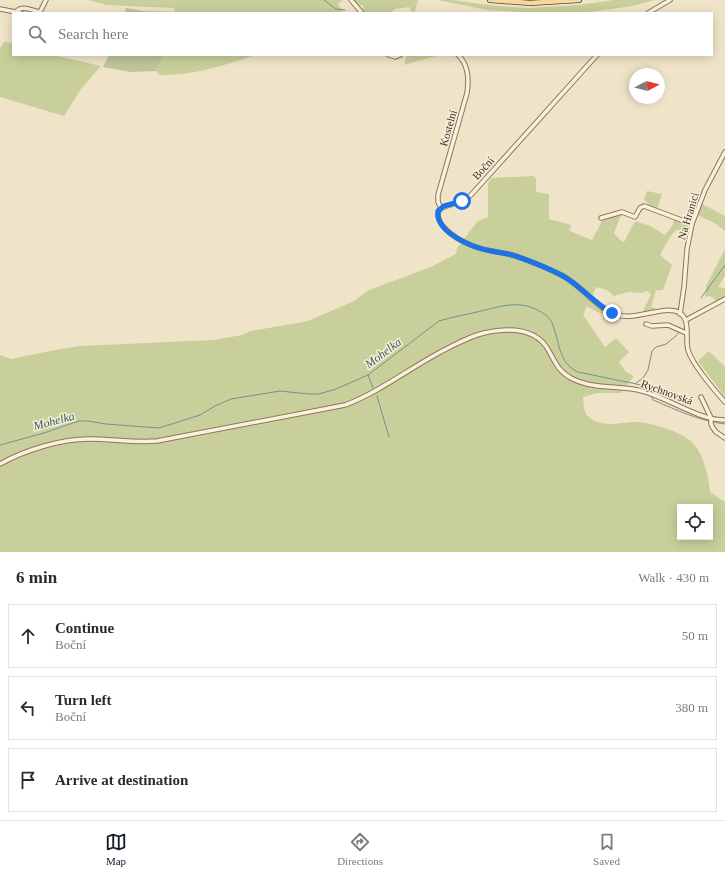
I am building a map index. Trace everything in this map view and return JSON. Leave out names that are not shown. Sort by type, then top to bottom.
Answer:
[{"type":"main road","points":[[490,0],[530,2],[579,0]]},
{"type":"street","points":[[0,9],[16,12],[18,9],[23,8],[40,12],[46,0]]},
{"type":"street","points":[[351,0],[361,12]]},
{"type":"street","points":[[650,12],[670,0]]},
{"type":"street","name":"Kostelní","points":[[441,208],[438,202],[438,195],[468,86],[467,71],[464,63],[459,56]]},
{"type":"street","name":"Boční","points":[[441,208],[462,201],[471,195],[596,56]]},
{"type":"street","name":"Na Hranici","points":[[680,314],[688,240],[692,224],[705,190],[725,152]]},
{"type":"street","points":[[601,218],[622,212],[635,217],[640,208],[644,206],[692,224]]},
{"type":"street","points":[[441,208],[438,213],[439,220],[448,232],[455,237],[472,246],[489,251],[513,255],[565,277],[584,291],[604,309],[615,315],[622,317],[634,317],[667,310],[680,314],[686,320],[686,344],[694,363],[725,402]]},
{"type":"street","points":[[686,320],[725,299]]},
{"type":"street","points":[[646,324],[652,326],[668,325],[686,333]]},
{"type":"street","name":"Rychnovská","points":[[0,464],[27,452],[70,440],[91,439],[134,442],[157,441],[345,405],[363,397],[423,361],[468,338],[498,331],[529,332],[538,337],[545,344],[561,370],[579,381],[594,386],[648,393],[711,421],[725,420]]},
{"type":"street","points":[[702,397],[716,432],[725,438]]},
{"type":"green space","points":[[88,0],[343,0],[338,4],[343,12],[174,12],[174,8],[106,5]]},
{"type":"green space","points":[[353,0],[418,0],[414,12],[409,7],[395,9],[392,12],[363,12],[361,10],[364,7],[362,5],[359,7]]},
{"type":"green space","points":[[438,0],[452,0],[497,6],[529,8],[578,5],[614,0],[655,0],[632,6],[590,12],[520,12],[487,10]]},
{"type":"green space","points":[[126,8],[143,11],[179,12],[125,12]]},
{"type":"green space","points":[[4,42],[12,43],[12,56],[57,56],[101,66],[81,89],[64,116],[0,97],[0,48]]},
{"type":"green space","points":[[108,56],[163,56],[156,71],[130,72],[103,67]]},
{"type":"green space","points":[[163,56],[253,56],[197,72],[160,75],[156,71]]},
{"type":"green space","points":[[407,56],[436,56],[404,65]]},
{"type":"green space","points":[[534,176],[536,179],[536,192],[549,194],[549,219],[571,225],[570,231],[592,240],[602,221],[622,213],[614,233],[624,242],[636,221],[650,226],[665,235],[672,226],[674,220],[689,226],[689,234],[676,230],[670,237],[660,255],[672,265],[663,290],[656,290],[651,307],[656,308],[654,311],[643,312],[651,294],[647,291],[642,293],[628,292],[614,296],[607,290],[596,287],[593,295],[560,273],[559,276],[579,290],[609,316],[597,312],[587,306],[583,315],[605,347],[616,338],[629,352],[619,362],[626,372],[634,376],[621,393],[597,393],[583,397],[586,414],[595,421],[607,424],[638,422],[659,426],[681,435],[692,442],[705,465],[710,492],[725,502],[725,552],[0,552],[0,355],[11,359],[80,346],[213,340],[242,335],[251,331],[308,321],[354,301],[369,290],[431,267],[456,254],[457,248],[477,222],[488,217],[488,184],[491,178]]},
{"type":"green space","points":[[647,191],[662,194],[657,209],[649,206],[644,200]]},
{"type":"green space","points":[[702,204],[725,216],[725,231],[716,224],[697,215]]},
{"type":"green space","points":[[725,249],[725,276],[718,287],[725,288],[725,297],[717,301],[710,296],[705,297],[706,286]]},
{"type":"green space","points":[[709,351],[725,367],[725,397],[698,361]]},
{"type":"waterway","points":[[324,0],[336,9],[345,10]]},
{"type":"waterway","points":[[701,298],[725,265]]},
{"type":"waterway","name":"Mohelka","points":[[0,445],[44,433],[79,421],[159,428],[200,415],[231,399],[280,391],[319,394],[336,389],[368,375],[439,321],[509,305],[524,305],[531,307],[543,313],[548,318],[555,330],[563,358],[571,368],[578,372],[646,386],[651,388],[651,392]]},
{"type":"waterway","points":[[636,383],[643,378],[648,370],[652,351],[656,347],[666,344],[679,332]]},
{"type":"waterway","points":[[368,375],[373,388]]},
{"type":"waterway","points":[[377,396],[389,437]]},
{"type":"waterway","name":"Mohelka","points":[[651,396],[653,400],[688,415],[715,423],[725,424]]},
{"type":"route","points":[[462,201],[444,206],[438,211],[439,220],[448,232],[472,246],[489,251],[513,255],[565,277],[584,291],[604,309],[612,313]]}]
